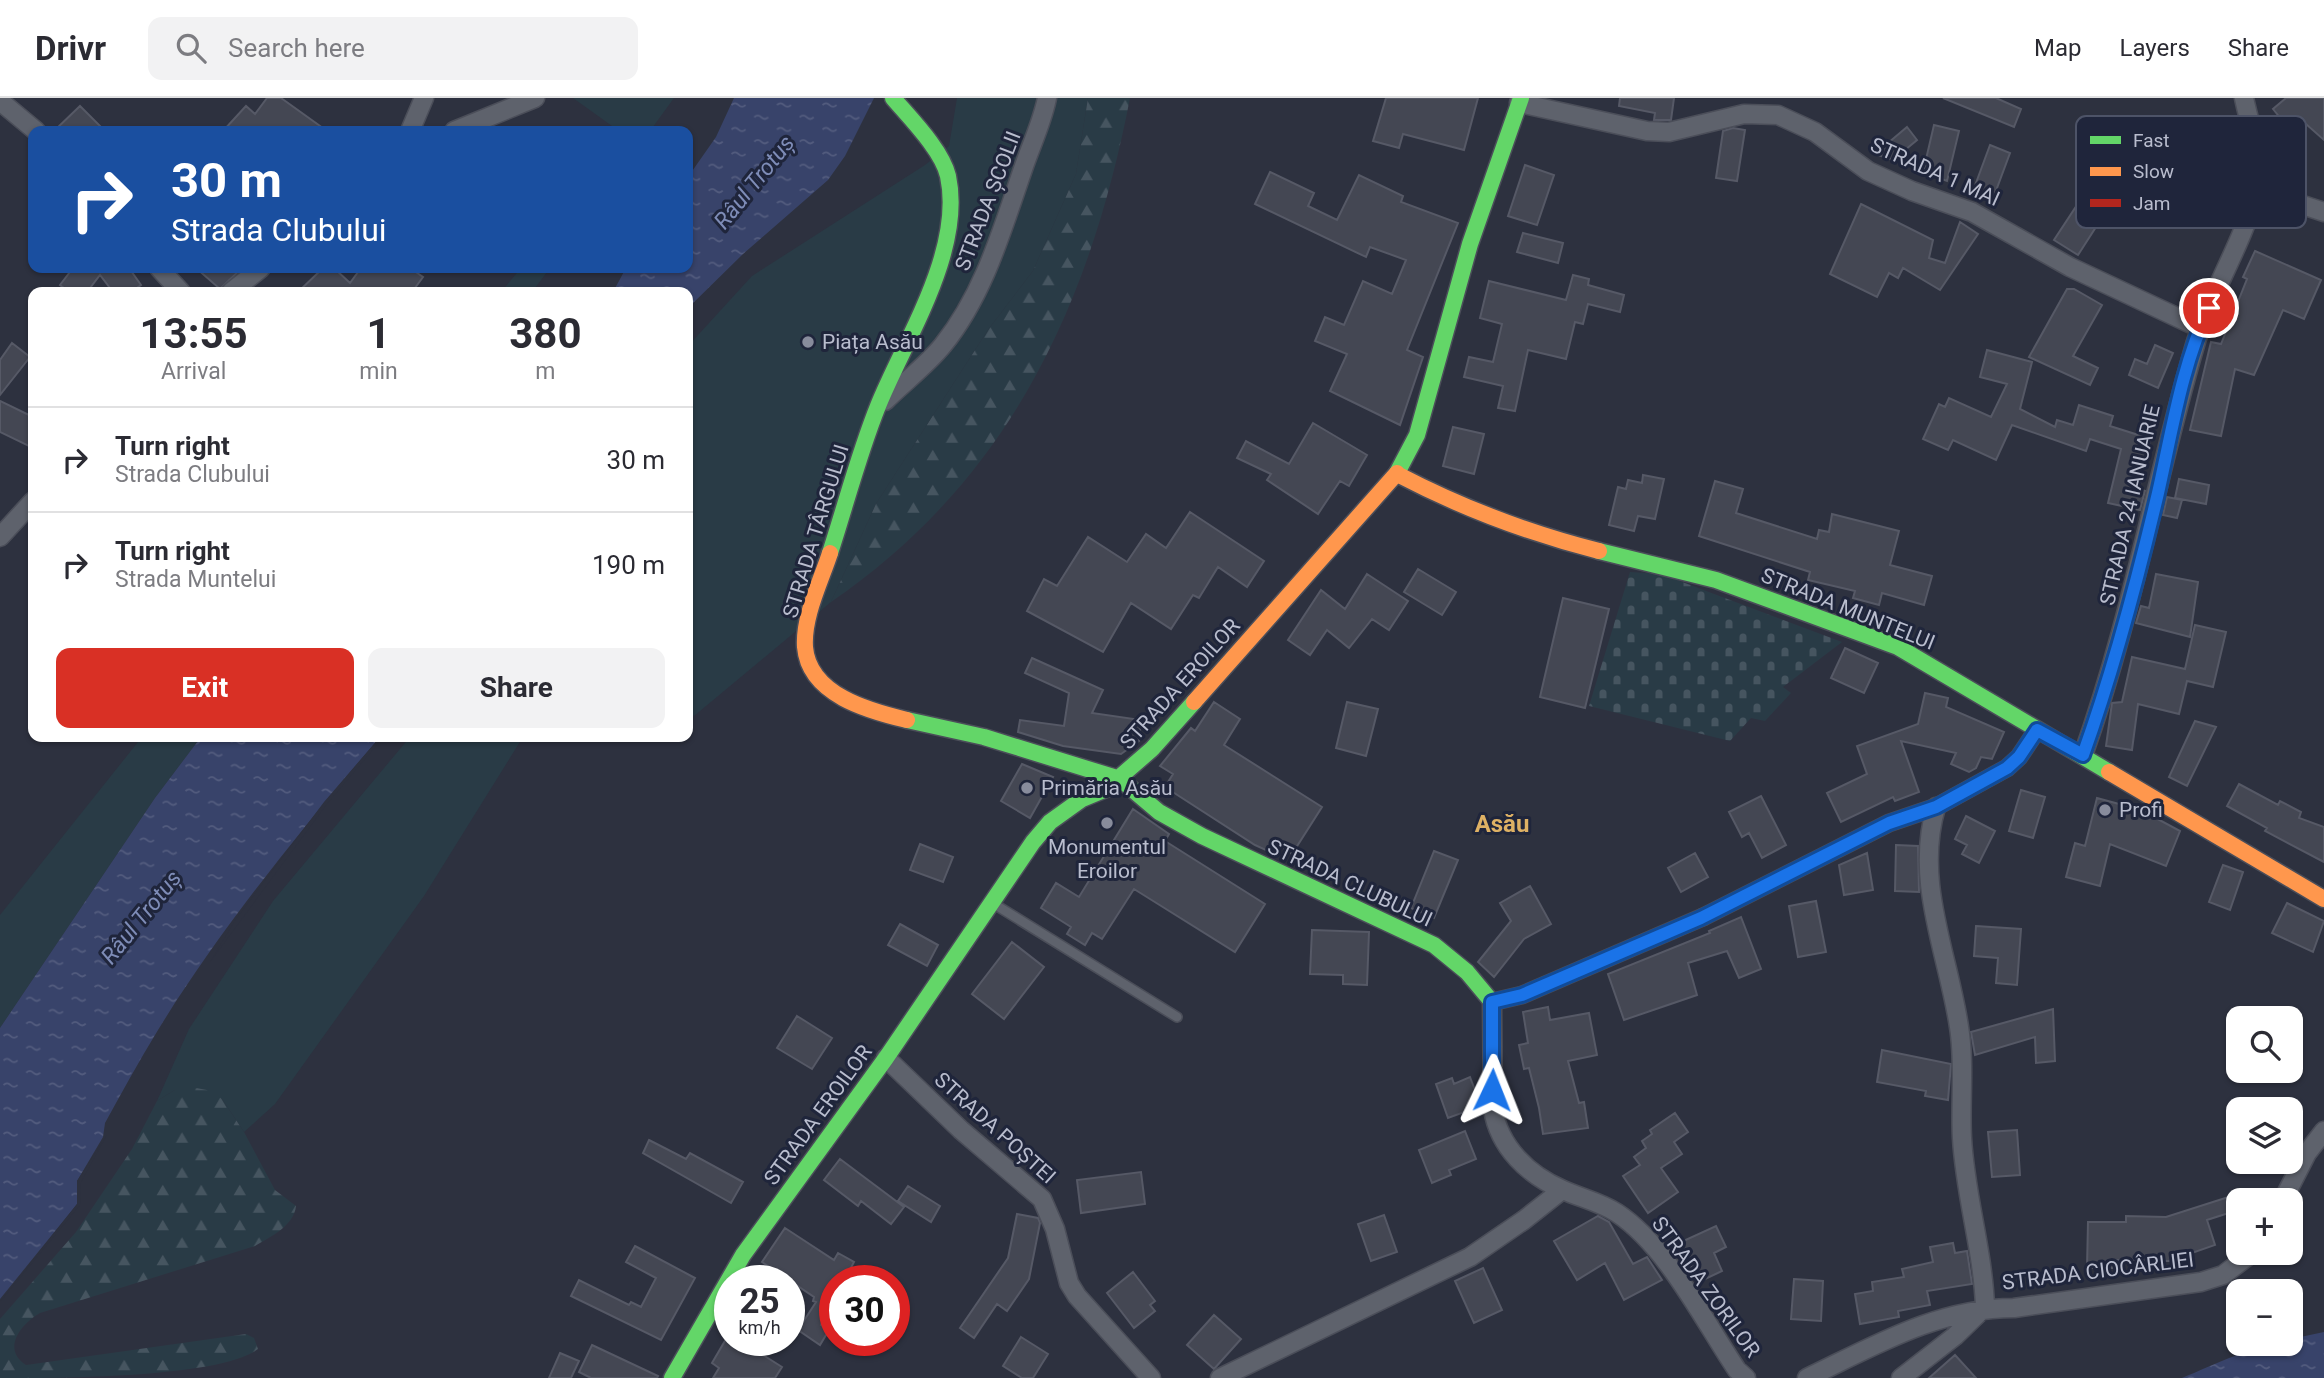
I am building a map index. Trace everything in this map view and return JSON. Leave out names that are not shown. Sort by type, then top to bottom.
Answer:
[{"type":"street","points":[[412,126],[424,98]]},
{"type":"street","points":[[466,126],[535,98]]},
{"type":"street","name":"STRADA TÂRGULUI","points":[[893,98],[926,136],[948,174],[950,216],[945,246],[930,290],[877,408],[808,620],[805,648],[819,679],[837,696],[876,713],[985,737],[1120,779]]},
{"type":"street","name":"STRADA ȘCOLII","points":[[877,408],[943,345],[977,291],[1004,231],[1042,122],[1047,98]]},
{"type":"street","points":[[2244,98],[2247,116]]},
{"type":"street","points":[[0,101],[30,126]]},
{"type":"street","name":"STRADA 1 MAI","points":[[1520,101],[1647,131],[1669,132],[1744,114],[1778,115],[1815,132],[1876,175],[1972,212],[2070,267],[2200,328]]},
{"type":"street","name":"STRADA EROILOR","points":[[672,1378],[743,1255],[886,1058],[991,902],[1050,822],[1082,799],[1106,789],[1120,779],[1152,749],[1397,474],[1417,435],[1463,267],[1520,101]]},
{"type":"street","points":[[2306,206],[2324,212]]},
{"type":"street","name":"STRADA 24 IANUARIE","points":[[2083,755],[2119,649],[2178,401],[2200,328],[2223,280],[2243,228]]},
{"type":"street","points":[[164,273],[176,287]]},
{"type":"street","points":[[237,287],[255,273]]},
{"type":"street","name":"STRADA MUNTELUI","points":[[1397,474],[1450,501],[1506,524],[1558,541],[1716,580],[1873,637],[1931,664],[2037,730],[2324,899]]},
{"type":"street","points":[[0,537],[28,506]]},
{"type":"street","points":[[1492,1002],[1522,995],[1701,918],[1860,836],[1936,807],[2007,768],[2019,757],[2037,730]]},
{"type":"street","name":"STRADA CLUBULUI","points":[[1120,779],[1159,812],[1202,836],[1434,945],[1467,972],[1492,1002]]},
{"type":"street","name":"STRADA CIOCÂRLIEI","points":[[1936,807],[1928,849],[1929,883],[1961,1036],[1962,1140],[1984,1272],[1985,1307],[2014,1308],[2201,1282],[2237,1265]]},
{"type":"street","name":"STRADA ZORILOR","points":[[1492,1002],[1492,1090],[1496,1126],[1509,1151],[1562,1190],[1605,1206],[1636,1229],[1654,1249],[1737,1370],[1746,1378]]},
{"type":"street","name":"STRADA POȘTEI","points":[[886,1058],[944,1115],[1042,1199],[1055,1229],[1069,1283],[1077,1296],[1151,1378]]},
{"type":"street","points":[[2289,1188],[2324,1131]]},
{"type":"street","points":[[1220,1378],[1470,1257],[1532,1215],[1562,1190]]},
{"type":"street","points":[[1807,1378],[1903,1332],[1985,1307]]},
{"type":"street","points":[[1901,1378],[1955,1336],[1985,1307]]},
{"type":"lane","points":[[991,902],[1177,1017]]},
{"type":"green space","points":[[573,98],[674,98],[654,126],[612,126]]},
{"type":"green space","points":[[957,98],[1088,98],[1076,174],[1033,271],[988,330],[876,504],[831,602],[694,716],[693,341],[752,276],[925,165],[949,146]]},
{"type":"green space","points":[[1088,98],[1130,98],[1113,174],[1091,247],[1065,316],[1032,382],[993,443],[947,501],[893,554],[831,602],[876,504],[988,330],[1033,271],[1076,174]]},
{"type":"green space","points":[[517,273],[546,273],[536,287],[505,287]]},
{"type":"green space","points":[[1630,572],[1661,574],[1842,642],[1783,687],[1791,693],[1765,721],[1751,718],[1730,741],[1589,706]]},
{"type":"green space","points":[[138,742],[197,742],[155,798],[0,1028],[0,915]]},
{"type":"green space","points":[[406,742],[520,742],[424,896],[275,1104],[244,1132],[222,1099],[175,1090],[157,1101],[189,1029],[273,901]]},
{"type":"green space","points":[[191,1087],[212,1091],[222,1099],[244,1132],[275,1190],[296,1206],[291,1219],[280,1230],[255,1246],[40,1313],[26,1324],[16,1337],[15,1352],[26,1365],[246,1334],[254,1338],[258,1349],[238,1359],[174,1371],[0,1378],[0,1319],[76,1232],[132,1149],[157,1101],[175,1090]]},
{"type":"water","name":"Râul Trotuș","points":[[734,98],[874,98],[845,156],[828,180],[743,254],[693,303],[693,287],[616,287],[623,273],[693,273],[693,170],[716,137]]},
{"type":"water","name":"Râul Trotuș","points":[[197,742],[376,742],[263,880],[182,992],[105,1123],[103,1137],[77,1181],[77,1204],[0,1299],[0,1028],[155,798]]},
{"type":"water","points":[[2324,1332],[2324,1378],[2182,1378],[2236,1356],[2303,1356],[2303,1336]]},
{"type":"pier","points":[[376,742],[379,742],[327,804],[210,962],[236,919],[324,802]]},
{"type":"pier","points":[[107,1135],[81,1182],[80,1205],[0,1302],[77,1204],[77,1181]]},
{"type":"building","points":[[267,98],[281,98],[320,126],[228,126],[246,106],[255,114]]},
{"type":"building","points":[[1386,98],[1478,98],[1464,150],[1403,134],[1399,148],[1373,141]]},
{"type":"building","points":[[1620,98],[1674,98],[1671,120],[1654,120],[1655,113],[1619,106]]},
{"type":"building","points":[[1943,98],[1996,98],[2021,109],[2014,127]]},
{"type":"building","points":[[2286,98],[2324,98],[2324,140],[2306,124],[2306,116],[2279,116],[2273,109]]},
{"type":"building","points":[[80,106],[100,126],[59,126]]},
{"type":"building","points":[[1934,125],[1959,131],[1947,181],[1923,172]]},
{"type":"building","points":[[1907,127],[1917,140],[1893,160],[1875,154]]},
{"type":"building","points":[[1733,128],[1745,130],[1737,181],[1716,178],[1723,131]]},
{"type":"building","points":[[1990,145],[2010,153],[1994,196],[1973,191]]},
{"type":"building","points":[[1525,165],[1554,175],[1537,225],[1508,216]]},
{"type":"building","points":[[1270,172],[1314,193],[1308,206],[1337,220],[1359,175],[1403,196],[1401,202],[1458,223],[1407,350],[1423,357],[1400,425],[1330,391],[1347,354],[1315,341],[1325,317],[1344,325],[1363,281],[1392,294],[1406,260],[1370,247],[1366,257],[1255,204]]},
{"type":"building","points":[[1861,204],[1933,240],[1929,258],[1945,263],[1960,222],[1978,234],[1940,290],[1903,268],[1898,278],[1889,273],[1877,297],[1830,274]]},
{"type":"building","points":[[2076,207],[2076,228],[2095,228],[2078,255],[2054,240]]},
{"type":"building","points":[[1523,233],[1563,243],[1558,263],[1517,252]]},
{"type":"building","points":[[2255,251],[2321,280],[2304,319],[2283,310],[2254,375],[2235,369],[2221,436],[2190,430],[2211,342],[2221,344],[2247,279],[2243,277]]},
{"type":"building","points":[[69,273],[133,273],[141,285],[109,287],[100,275],[91,287],[60,285]]},
{"type":"building","points":[[202,273],[237,273],[222,287],[218,287]]},
{"type":"building","points":[[318,273],[339,273],[350,283],[357,273],[417,273],[423,277],[416,287],[303,287]]},
{"type":"building","points":[[1573,275],[1589,279],[1588,285],[1624,295],[1620,312],[1588,304],[1583,324],[1575,322],[1566,359],[1528,350],[1515,411],[1498,408],[1503,386],[1464,377],[1469,357],[1493,362],[1502,324],[1480,318],[1489,281],[1566,300]]},
{"type":"building","points":[[2067,289],[2074,289],[2102,305],[2073,356],[2098,368],[2090,385],[2029,357]]},
{"type":"building","points":[[12,343],[28,355],[28,360],[0,395],[0,360]]},
{"type":"building","points":[[2155,345],[2173,353],[2158,388],[2129,375],[2135,359],[2147,364]]},
{"type":"building","points":[[1987,350],[2032,362],[2020,409],[2055,427],[2057,420],[2073,425],[2079,405],[2113,416],[2110,426],[2151,439],[2139,475],[2142,475],[2139,489],[2145,491],[2140,510],[2108,503],[2121,449],[2090,439],[2086,451],[2012,425],[1996,460],[1953,440],[1948,450],[1923,439],[1939,404],[1945,407],[1949,398],[1991,417],[2007,384],[1980,377]]},
{"type":"building","points":[[0,401],[28,415],[28,446],[0,432]]},
{"type":"building","points":[[1313,423],[1367,455],[1349,486],[1340,481],[1318,514],[1267,480],[1271,474],[1237,458],[1246,441],[1289,464]]},
{"type":"building","points":[[1453,427],[1484,434],[1474,474],[1443,466]]},
{"type":"building","points":[[1643,475],[1664,479],[1655,519],[1638,516],[1634,531],[1609,525],[1618,487],[1626,489],[1628,480],[1642,483]]},
{"type":"building","points":[[2179,479],[2209,485],[2206,504],[2175,498]]},
{"type":"building","points":[[1715,481],[1743,489],[1736,513],[1817,539],[1819,530],[1829,532],[1832,514],[1899,531],[1890,565],[1932,576],[1924,605],[1882,593],[1879,605],[1853,598],[1855,591],[1808,580],[1810,572],[1699,536]]},
{"type":"building","points":[[2167,497],[2182,500],[2177,518],[2163,515]]},
{"type":"building","points":[[1190,512],[1264,561],[1247,587],[1218,567],[1199,598],[1193,595],[1171,629],[1131,603],[1103,652],[1027,611],[1044,579],[1057,586],[1088,537],[1127,562],[1146,534],[1166,548]]},
{"type":"building","points":[[1418,569],[1456,592],[1442,615],[1404,592]]},
{"type":"building","points":[[1367,574],[1408,601],[1389,630],[1372,619],[1349,648],[1327,630],[1310,655],[1288,640],[1321,590],[1345,609]]},
{"type":"building","points":[[2156,574],[2198,582],[2190,637],[2136,623],[2141,606],[2149,608]]},
{"type":"building","points":[[1563,598],[1609,609],[1585,708],[1540,697]]},
{"type":"building","points":[[2195,625],[2226,632],[2213,687],[2187,681],[2179,714],[2138,704],[2132,750],[2106,746],[2112,703],[2122,702],[2132,657],[2185,669]]},
{"type":"building","points":[[1845,648],[1878,663],[1864,693],[1831,678]]},
{"type":"building","points":[[1032,658],[1103,690],[1092,713],[1141,720],[1139,741],[1121,754],[1063,746],[1018,732],[1020,720],[1064,726],[1069,693],[1025,673]]},
{"type":"building","points":[[1925,693],[1948,698],[1946,707],[2004,732],[1992,759],[1981,757],[1976,768],[1969,772],[1951,764],[1956,753],[1901,741],[1919,792],[1895,801],[1893,797],[1841,822],[1827,793],[1867,774],[1857,746],[1918,724]]},
{"type":"building","points":[[1214,702],[1240,719],[1224,745],[1322,807],[1292,854],[1281,847],[1277,855],[1255,845],[1165,787],[1173,774],[1160,766],[1191,728],[1195,731]]},
{"type":"building","points":[[1347,702],[1378,709],[1366,756],[1336,748]]},
{"type":"building","points":[[2195,721],[2216,727],[2187,786],[2169,777]]},
{"type":"building","points":[[1022,764],[1053,777],[1030,818],[1001,801]]},
{"type":"building","points":[[2239,784],[2278,805],[2280,801],[2301,812],[2299,818],[2324,827],[2324,862],[2265,831],[2267,828],[2227,806]]},
{"type":"building","points":[[2021,790],[2045,797],[2033,838],[2009,831]]},
{"type":"building","points":[[1761,796],[1786,845],[1762,858],[1749,833],[1742,837],[1729,812]]},
{"type":"building","points":[[2097,798],[2141,810],[2180,831],[2166,866],[2110,844],[2100,886],[2066,877],[2075,843],[2085,846]]},
{"type":"building","points":[[1133,809],[1169,834],[1165,841],[1265,904],[1235,952],[1134,889],[1102,939],[1092,933],[1085,945],[1067,934],[1071,927],[1041,908],[1056,883],[1079,897]]},
{"type":"building","points":[[1966,816],[1995,831],[1979,863],[1962,854],[1967,845],[1955,839]]},
{"type":"building","points":[[920,844],[953,857],[943,882],[910,870]]},
{"type":"building","points":[[1896,845],[1918,846],[1919,892],[1895,891]]},
{"type":"building","points":[[1434,851],[1458,860],[1434,918],[1411,908]]},
{"type":"building","points":[[1695,853],[1708,877],[1681,892],[1668,868]]},
{"type":"building","points":[[1867,853],[1873,890],[1844,895],[1839,865]]},
{"type":"building","points":[[2223,865],[2243,872],[2230,910],[2209,902]]},
{"type":"building","points":[[1530,886],[1551,924],[1524,939],[1494,977],[1478,962],[1511,921],[1500,903]]},
{"type":"building","points":[[1816,901],[1826,952],[1798,957],[1789,906]]},
{"type":"building","points":[[2287,903],[2324,921],[2313,952],[2272,933]]},
{"type":"building","points":[[1741,917],[1761,969],[1739,978],[1727,951],[1688,963],[1697,995],[1624,1020],[1608,974],[1710,933],[1709,931]]},
{"type":"building","points":[[900,924],[938,945],[927,966],[888,945]]},
{"type":"building","points":[[1976,926],[2021,929],[2017,985],[1996,983],[1998,958],[1974,956]]},
{"type":"building","points":[[1312,930],[1369,932],[1367,985],[1343,984],[1343,975],[1310,974]]},
{"type":"building","points":[[1012,942],[1044,967],[1004,1019],[972,994]]},
{"type":"building","points":[[1548,1007],[1550,1020],[1589,1013],[1597,1055],[1568,1061],[1579,1103],[1584,1102],[1588,1128],[1543,1134],[1529,1068],[1524,1069],[1519,1045],[1528,1043],[1523,1012]]},
{"type":"building","points":[[2053,1009],[2055,1061],[2036,1063],[2035,1037],[1975,1055],[1971,1032]]},
{"type":"building","points":[[797,1016],[832,1038],[812,1069],[777,1048]]},
{"type":"building","points":[[1882,1050],[1951,1064],[1948,1100],[1925,1096],[1926,1091],[1877,1082]]},
{"type":"building","points":[[1470,1077],[1481,1106],[1448,1118],[1436,1084],[1452,1078],[1454,1084]]},
{"type":"building","points":[[1675,1113],[1688,1132],[1674,1142],[1682,1154],[1661,1168],[1678,1192],[1648,1213],[1623,1176],[1640,1165],[1634,1157],[1646,1148],[1642,1141],[1652,1134],[1650,1130]]},
{"type":"building","points":[[2017,1130],[2020,1175],[1992,1177],[1988,1132]]},
{"type":"building","points":[[1465,1131],[1476,1159],[1449,1170],[1451,1175],[1432,1183],[1419,1150]]},
{"type":"building","points":[[649,1140],[686,1159],[690,1153],[743,1182],[731,1203],[643,1153]]},
{"type":"building","points":[[840,1159],[904,1207],[891,1224],[861,1201],[858,1206],[824,1180]]},
{"type":"building","points":[[1141,1172],[1145,1204],[1081,1213],[1077,1180]]},
{"type":"building","points":[[908,1186],[940,1206],[931,1222],[898,1201]]},
{"type":"building","points":[[2226,1198],[2226,1214],[2207,1220],[2215,1245],[2169,1261],[2115,1260],[2115,1268],[2087,1268],[2088,1222],[2126,1222],[2126,1216],[2166,1217]]},
{"type":"building","points":[[1017,1214],[1038,1218],[1040,1223],[1029,1279],[1007,1311],[997,1304],[974,1338],[960,1328],[1008,1258]]},
{"type":"building","points":[[1384,1215],[1397,1252],[1371,1261],[1358,1224]]},
{"type":"building","points":[[1598,1216],[1609,1222],[1633,1264],[1647,1257],[1662,1280],[1624,1300],[1605,1263],[1577,1280],[1554,1241]]},
{"type":"building","points":[[1716,1226],[1726,1247],[1714,1253],[1722,1271],[1699,1282],[1679,1243]]},
{"type":"building","points":[[785,1228],[834,1260],[838,1253],[854,1262],[852,1265],[819,1265],[819,1344],[805,1335],[805,1319],[816,1302],[813,1301],[814,1297],[805,1291],[805,1265],[766,1265],[762,1262]]},
{"type":"building","points":[[1953,1243],[1955,1253],[1967,1251],[1972,1284],[1927,1291],[1930,1305],[1898,1311],[1899,1317],[1860,1324],[1855,1294],[1873,1291],[1872,1282],[1904,1277],[1902,1269],[1933,1262],[1930,1247]]},
{"type":"building","points":[[635,1246],[695,1278],[661,1340],[571,1296],[579,1280],[629,1305],[631,1302],[641,1307],[656,1278],[626,1262]]},
{"type":"building","points":[[1483,1268],[1502,1310],[1474,1323],[1455,1281]]},
{"type":"building","points":[[1133,1272],[1155,1301],[1150,1305],[1155,1311],[1134,1328],[1107,1293]]},
{"type":"building","points":[[1794,1279],[1823,1281],[1821,1321],[1791,1319]]},
{"type":"building","points":[[1214,1315],[1241,1339],[1214,1369],[1187,1345]]},
{"type":"building","points":[[1021,1337],[1048,1354],[1033,1378],[1022,1378],[1003,1366]]},
{"type":"building","points":[[592,1345],[658,1376],[591,1378],[579,1372]]},
{"type":"building","points":[[560,1353],[579,1361],[571,1378],[549,1378]]},
{"type":"building","points":[[1955,1355],[1976,1378],[1929,1378]]},
{"type":"building","points":[[716,1356],[764,1356],[782,1367],[775,1378],[713,1378],[719,1368],[712,1363]]},
{"type":"traffic: fast","points":[[830,553],[871,424],[929,294],[948,234],[951,205],[945,166],[925,135],[893,98]]},
{"type":"traffic: fast","points":[[1397,473],[1417,435],[1470,244],[1521,98]]},
{"type":"traffic: fast","points":[[1599,551],[1716,580],[1898,647],[2109,772]]},
{"type":"traffic: fast","points":[[672,1378],[743,1255],[886,1058],[1033,842],[1050,822],[1082,799],[1106,789],[1152,749],[1194,702]]},
{"type":"traffic: fast","points":[[907,720],[984,737],[1120,779],[1159,812],[1202,836],[1434,945],[1467,972],[1492,1002],[1522,995],[1703,917]]},
{"type":"traffic: slow","points":[[1194,702],[1397,473]]},
{"type":"traffic: slow","points":[[1397,474],[1496,519],[1599,551]]},
{"type":"traffic: slow","points":[[830,553],[807,623],[805,647],[809,664],[817,677],[843,698],[876,712],[907,720]]},
{"type":"traffic: slow","points":[[2109,772],[2324,899]]},
{"type":"traffic: jam","points":[[1703,917],[1889,823],[1936,807],[2007,768],[2019,757],[2037,730]]},
{"type":"place","name":"Piața Asău","points":[[808,342]]},
{"type":"place","name":"Primăria Asău","points":[[1027,788]]},
{"type":"place","name":"Profi","points":[[2105,810]]},
{"type":"place","name":"Monumentul Eroilor","points":[[1107,823]]},
{"type":"district","name":"Asău","points":[[1502,824]]},
{"type":"route","points":[[1492,1090],[1492,1002],[1522,995],[1701,918],[1860,836],[1936,807],[2007,768],[2019,757],[2037,730],[2083,755],[2119,649],[2178,401],[2200,328],[2209,308]]}]
